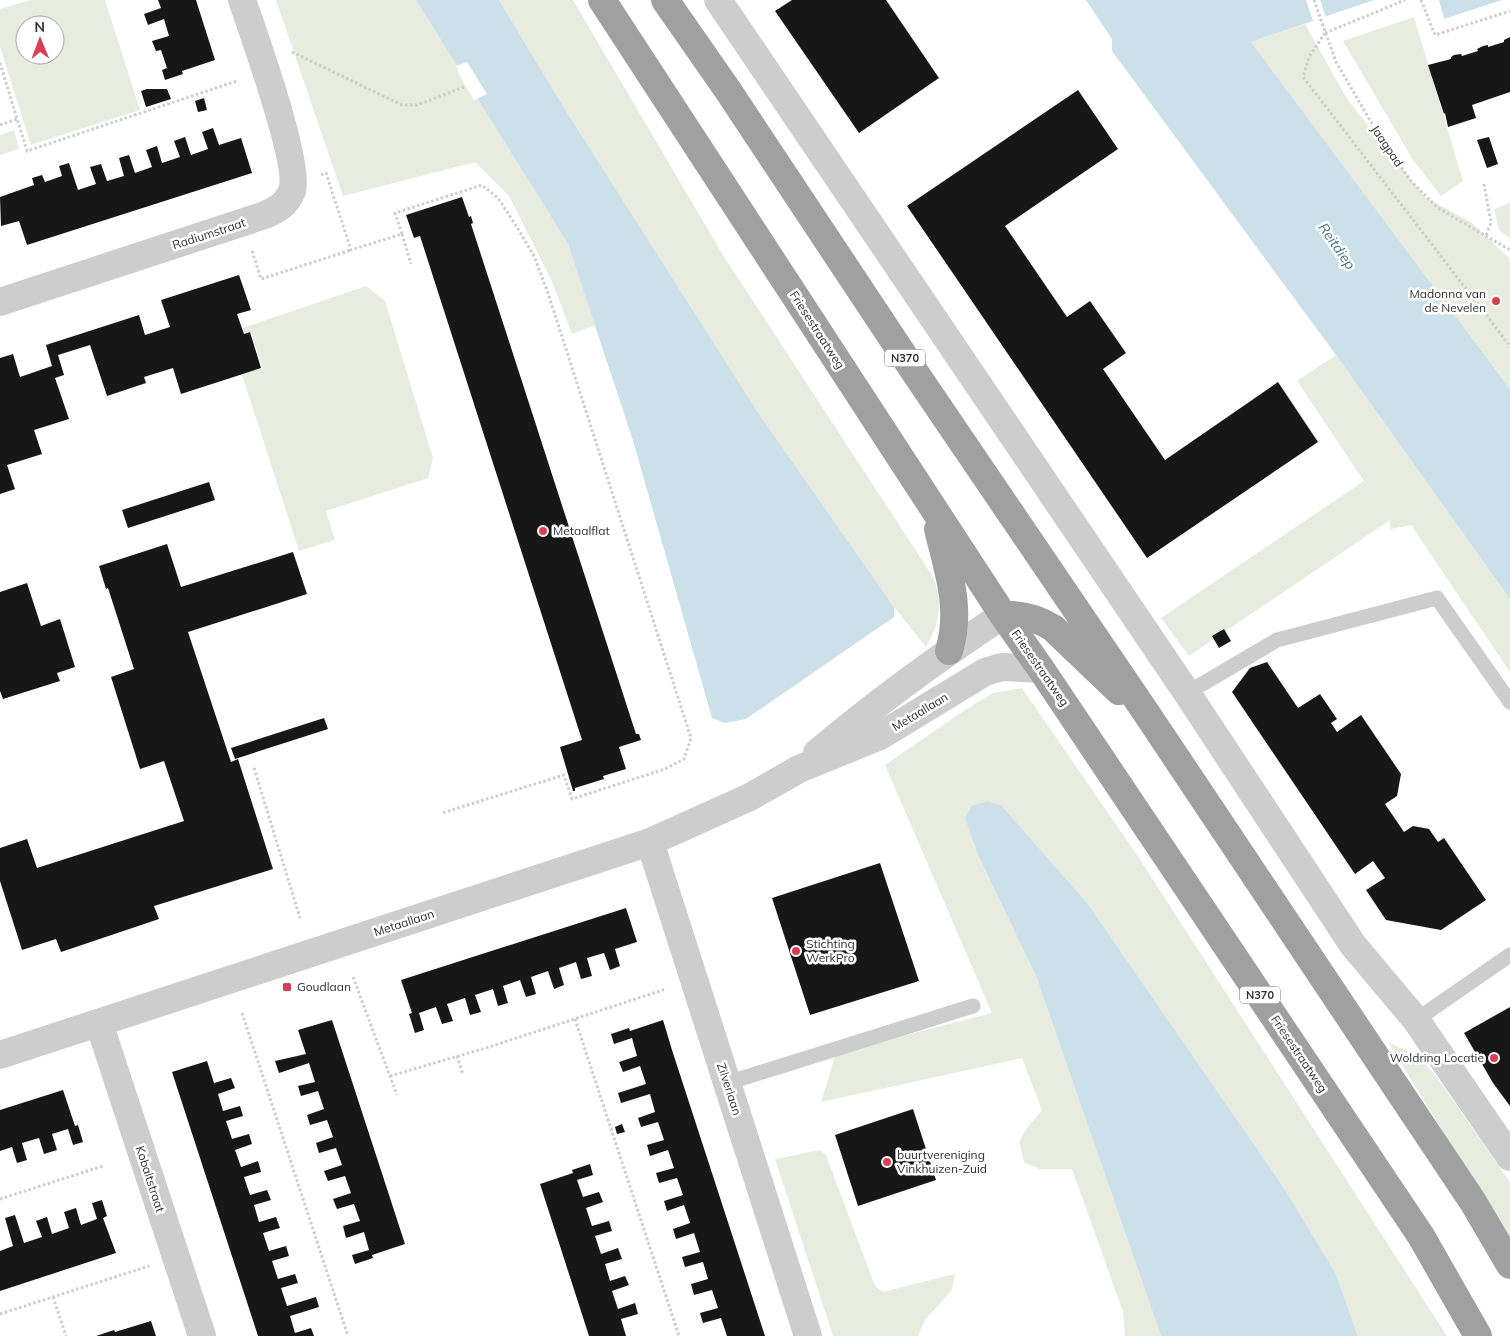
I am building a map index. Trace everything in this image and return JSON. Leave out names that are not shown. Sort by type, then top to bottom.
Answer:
[{"type":"highway","name":"Friesestraatweg","points":[[602,0],[932,508],[1421,1236],[1478,1336]]},
{"type":"highway","name":"N370","points":[[665,0],[727,89],[916,374],[1147,714],[1468,1194],[1510,1265]]},
{"type":"highway","points":[[932,508],[955,606],[953,636],[949,651]]},
{"type":"highway","points":[[1003,615],[1025,616],[1045,622],[1108,683],[1147,714]]},
{"type":"street","name":"Radiumstraat","points":[[0,302],[265,216],[284,206],[292,189],[292,163],[264,63],[242,0]]},
{"type":"street","points":[[718,0],[1187,694],[1353,945],[1416,1020],[1510,1157]]},
{"type":"street","name":"Metaallaan","points":[[799,769],[874,706],[949,651],[1003,615]]},
{"type":"street","name":"Metaallaan","points":[[0,1055],[650,842],[750,797],[799,769],[880,736],[985,672],[1002,667],[1041,669]]},
{"type":"street","name":"Zilverlaan","points":[[650,842],[808,1336]]},
{"type":"street","name":"Kobaltstraat","points":[[99,1022],[202,1336]]},
{"type":"lane","points":[[1187,694],[1277,640],[1437,598],[1510,702]]},
{"type":"lane","points":[[1416,1020],[1510,955]]},
{"type":"lane","points":[[727,1083],[973,1006]]},
{"type":"path","name":"Jaagpad","points":[[1314,0],[1336,62],[1378,134],[1411,181],[1438,208],[1510,250]]},
{"type":"path","points":[[1405,0],[1325,33],[1309,57],[1303,76],[1510,346]]},
{"type":"path","points":[[1421,0],[1434,35],[1510,11]]},
{"type":"path","points":[[0,63],[27,151],[264,63],[285,49],[402,105],[417,105],[464,87]]},
{"type":"path","points":[[0,125],[17,119]]},
{"type":"path","points":[[292,184],[326,173],[351,250]]},
{"type":"path","points":[[1484,184],[1491,222],[1486,236]]},
{"type":"path","points":[[411,264],[395,213],[482,185],[498,198],[518,227],[534,256],[550,301],[691,738],[684,759],[665,770],[572,799],[564,775],[442,813]]},
{"type":"path","points":[[243,223],[261,279],[402,234]]},
{"type":"path","points":[[254,768],[300,918]]},
{"type":"path","points":[[353,977],[397,1095]]},
{"type":"path","points":[[390,1076],[667,989]]},
{"type":"path","points":[[242,1013],[348,1336]]},
{"type":"path","points":[[574,1019],[679,1336]]},
{"type":"path","points":[[457,1056],[464,1075]]},
{"type":"path","points":[[0,1199],[103,1166]]},
{"type":"path","points":[[0,1314],[176,1257]]},
{"type":"path","points":[[54,1297],[66,1336]]},
{"type":"shaded area","points":[[30,0],[105,0],[140,110],[31,145],[0,47],[0,9]]},
{"type":"shaded area","points":[[276,0],[416,0],[568,244],[595,325],[572,334],[551,279],[509,196],[475,162],[343,196]]},
{"type":"shaded area","points":[[499,0],[573,0],[723,255],[933,577],[938,595],[939,613],[926,647],[894,607],[759,414],[566,111]]},
{"type":"shaded area","points":[[1414,17],[1463,181],[1441,196],[1413,160],[1343,41]]},
{"type":"shaded area","points":[[1305,24],[1347,99],[1425,197],[1472,223],[1510,259],[1510,389],[1251,42]]},
{"type":"shaded area","points":[[14,130],[19,149],[0,155],[0,135]]},
{"type":"shaded area","points":[[1510,203],[1510,238],[1499,230],[1494,209]]},
{"type":"shaded area","points":[[366,286],[385,301],[433,458],[428,478],[326,511],[335,540],[299,551],[242,375],[263,368],[251,332],[245,334],[243,328]]},
{"type":"shaded area","points":[[1336,355],[1510,599],[1510,672],[1411,525],[1390,529],[1390,520],[1189,656],[1161,618],[1364,481],[1297,381]]},
{"type":"shaded area","points":[[1022,688],[1139,858],[1447,1336],[1358,1336],[1335,1272],[1284,1188],[1088,904],[1001,805],[987,801],[971,806],[965,819],[978,855],[1036,976],[1161,1336],[1125,1336],[1123,1312],[1072,1169],[1039,1169],[1024,1162],[1019,1142],[1026,1129],[1042,1110],[1022,1058],[821,1102],[836,1053],[992,1013],[885,765],[993,693]]},
{"type":"shaded area","points":[[1388,1042],[1419,1057],[1436,1076],[1510,1182],[1510,1241]]},
{"type":"shaded area","points":[[820,1150],[826,1155],[875,1286],[883,1292],[955,1274],[952,1290],[925,1320],[918,1336],[833,1336],[775,1159]]},
{"type":"water","points":[[416,0],[499,0],[566,111],[759,414],[894,607],[894,617],[746,719],[725,723],[712,718],[634,444],[568,244]]},
{"type":"water","name":"Reitdiep","points":[[1086,0],[1374,0],[1251,42],[1510,389],[1510,599],[1336,355],[1112,51],[1112,39]]},
{"type":"water","points":[[1439,0],[1502,0],[1444,19]]},
{"type":"water","points":[[987,801],[1001,805],[1088,904],[1284,1188],[1335,1272],[1358,1336],[1161,1336],[1036,976],[978,855],[965,819],[971,806]]},
{"type":"pier","points":[[1306,0],[1320,0],[1326,17],[1313,21]]},
{"type":"pier","points":[[467,62],[487,94],[474,100],[460,77],[456,66]]},
{"type":"building","points":[[158,0],[196,0],[215,60],[182,71],[183,74],[165,80],[162,70],[167,68],[161,50],[156,51],[152,41],[169,36],[164,19],[148,25],[144,14],[161,8]]},
{"type":"building","points":[[792,0],[886,0],[939,78],[859,133],[775,11]]},
{"type":"building","points":[[1510,37],[1510,92],[1472,105],[1476,118],[1448,127],[1428,65],[1451,59],[1454,55],[1461,54],[1462,56],[1478,51],[1477,49],[1483,46],[1488,45],[1488,47],[1504,42],[1504,40]]},
{"type":"building","points":[[147,89],[167,89],[171,99],[146,107],[141,91]]},
{"type":"building","points":[[1078,90],[1118,149],[1005,226],[1067,317],[1090,301],[1126,353],[1103,369],[1165,460],[1278,382],[1318,442],[1147,558],[907,206]]},
{"type":"building","points":[[204,98],[207,110],[198,112],[195,101]]},
{"type":"building","points":[[213,128],[219,145],[241,138],[252,173],[27,245],[19,221],[1,226],[0,197],[34,185],[32,178],[42,175],[45,182],[62,176],[59,166],[69,163],[78,190],[96,184],[90,167],[101,164],[107,181],[124,176],[119,158],[129,155],[135,173],[152,167],[146,150],[157,146],[162,163],[180,157],[174,141],[185,137],[191,155],[208,149],[202,132]]},
{"type":"building","points":[[1489,137],[1498,164],[1487,168],[1477,140]]},
{"type":"building","name":"Metaalflat","points":[[462,197],[469,217],[471,216],[473,223],[471,224],[636,734],[639,734],[641,740],[619,747],[626,769],[603,776],[604,779],[575,788],[575,791],[573,791],[560,747],[582,740],[420,236],[414,238],[406,215]]},
{"type":"building","points":[[239,275],[251,310],[237,314],[244,334],[250,332],[261,368],[181,394],[173,368],[144,377],[146,383],[107,396],[90,345],[58,355],[64,375],[55,378],[69,419],[34,430],[42,454],[7,465],[15,489],[0,494],[0,358],[13,354],[20,377],[52,366],[46,345],[139,315],[145,335],[170,327],[161,300]]},
{"type":"building","points":[[209,482],[215,500],[128,528],[122,510]]},
{"type":"building","points":[[167,544],[181,587],[293,552],[307,594],[188,632],[231,762],[238,759],[273,869],[154,906],[159,919],[61,952],[56,939],[22,950],[0,881],[0,848],[27,839],[37,868],[184,821],[164,761],[140,769],[111,677],[134,669],[99,566]]},
{"type":"building","points":[[27,583],[41,626],[60,619],[75,667],[57,673],[60,681],[3,699],[0,691],[0,592]]},
{"type":"building","points":[[1224,629],[1231,641],[1219,648],[1212,636]]},
{"type":"building","points":[[1267,662],[1298,708],[1320,694],[1337,719],[1331,723],[1337,732],[1361,715],[1401,774],[1397,796],[1385,804],[1404,832],[1413,826],[1429,829],[1438,842],[1444,838],[1486,900],[1441,930],[1386,920],[1366,890],[1385,878],[1373,861],[1355,874],[1232,692],[1250,668]]},
{"type":"building","points":[[324,718],[328,729],[235,759],[231,748]]},
{"type":"building","points":[[880,863],[919,981],[810,1015],[772,898]]},
{"type":"building","points":[[626,908],[637,942],[615,949],[620,966],[610,970],[604,953],[587,958],[592,976],[581,979],[576,962],[559,968],[564,985],[554,989],[548,971],[531,977],[536,994],[526,997],[520,980],[503,986],[508,1003],[498,1006],[493,989],[475,995],[481,1012],[470,1015],[465,998],[447,1004],[453,1021],[442,1024],[436,1007],[419,1013],[424,1030],[415,1033],[409,1014],[412,1013],[401,980]]},
{"type":"building","name":"Woldring Locatie","points":[[1510,1007],[1510,1106],[1493,1083],[1464,1033]]},
{"type":"building","points":[[332,1020],[405,1244],[372,1255],[373,1258],[355,1264],[352,1255],[369,1250],[364,1232],[346,1238],[343,1226],[360,1221],[354,1204],[337,1209],[333,1199],[351,1193],[345,1176],[328,1181],[324,1171],[342,1165],[336,1148],[319,1153],[316,1143],[333,1137],[327,1120],[310,1125],[307,1115],[324,1109],[318,1091],[301,1096],[298,1086],[315,1082],[309,1063],[279,1073],[275,1061],[306,1054],[298,1030]]},
{"type":"building","points":[[663,1020],[765,1336],[727,1336],[721,1318],[703,1323],[700,1313],[718,1308],[712,1290],[694,1295],[691,1284],[708,1279],[703,1262],[685,1267],[682,1257],[700,1252],[694,1233],[676,1239],[673,1229],[690,1223],[684,1205],[667,1211],[664,1201],[683,1195],[677,1178],[659,1183],[656,1173],[674,1168],[668,1150],[650,1156],[647,1145],[664,1140],[658,1122],[641,1127],[638,1118],[655,1112],[650,1094],[621,1103],[618,1093],[646,1084],[640,1066],[623,1072],[619,1062],[637,1056],[632,1038],[614,1044],[611,1034],[629,1028],[630,1031]]},
{"type":"building","points":[[207,1061],[214,1083],[231,1078],[235,1088],[218,1094],[223,1111],[240,1106],[243,1116],[226,1121],[232,1139],[249,1134],[252,1144],[235,1150],[241,1167],[258,1161],[261,1172],[244,1177],[250,1195],[267,1190],[271,1200],[254,1205],[259,1222],[276,1217],[280,1228],[263,1233],[269,1251],[286,1246],[289,1256],[272,1261],[278,1279],[295,1274],[298,1283],[281,1288],[287,1306],[316,1297],[319,1307],[290,1316],[295,1333],[311,1328],[314,1336],[258,1336],[172,1072]]},
{"type":"building","points":[[63,1090],[75,1126],[78,1125],[83,1142],[73,1145],[68,1129],[52,1134],[57,1150],[44,1154],[39,1138],[22,1143],[27,1160],[17,1163],[12,1147],[0,1151],[0,1110]]},
{"type":"building","name":"buurtvereniging Vinkhuizen-Zuid","points":[[913,1109],[936,1180],[858,1206],[835,1135]]},
{"type":"building","points":[[622,1124],[625,1132],[617,1134],[615,1127]]},
{"type":"building","points":[[590,1164],[593,1175],[577,1180],[583,1197],[599,1192],[603,1202],[586,1208],[592,1226],[609,1221],[612,1231],[595,1236],[601,1254],[618,1248],[622,1259],[605,1264],[610,1281],[625,1276],[629,1285],[612,1291],[618,1309],[635,1303],[638,1314],[621,1319],[626,1336],[589,1336],[540,1184],[573,1173],[572,1170]]},
{"type":"building","points":[[102,1200],[107,1216],[103,1218],[116,1253],[0,1291],[0,1251],[13,1246],[5,1218],[15,1215],[24,1243],[42,1237],[36,1221],[47,1217],[52,1234],[69,1228],[64,1212],[76,1208],[81,1225],[97,1219],[92,1203]]},
{"type":"building","points":[[151,1321],[156,1336],[96,1336],[114,1330],[115,1332]]},
{"type":"place","name":"Madonna van de Nevelen","points":[[1496,301]]},
{"type":"place","name":"Metaalflat","points":[[543,531]]},
{"type":"place","name":"Stichting WerkPro","points":[[796,951]]},
{"type":"place","name":"Goudlaan","points":[[287,987]]},
{"type":"place","name":"Woldring Locatie","points":[[1494,1058]]},
{"type":"place","name":"buurtvereniging Vinkhuizen-Zuid","points":[[887,1162]]}]
